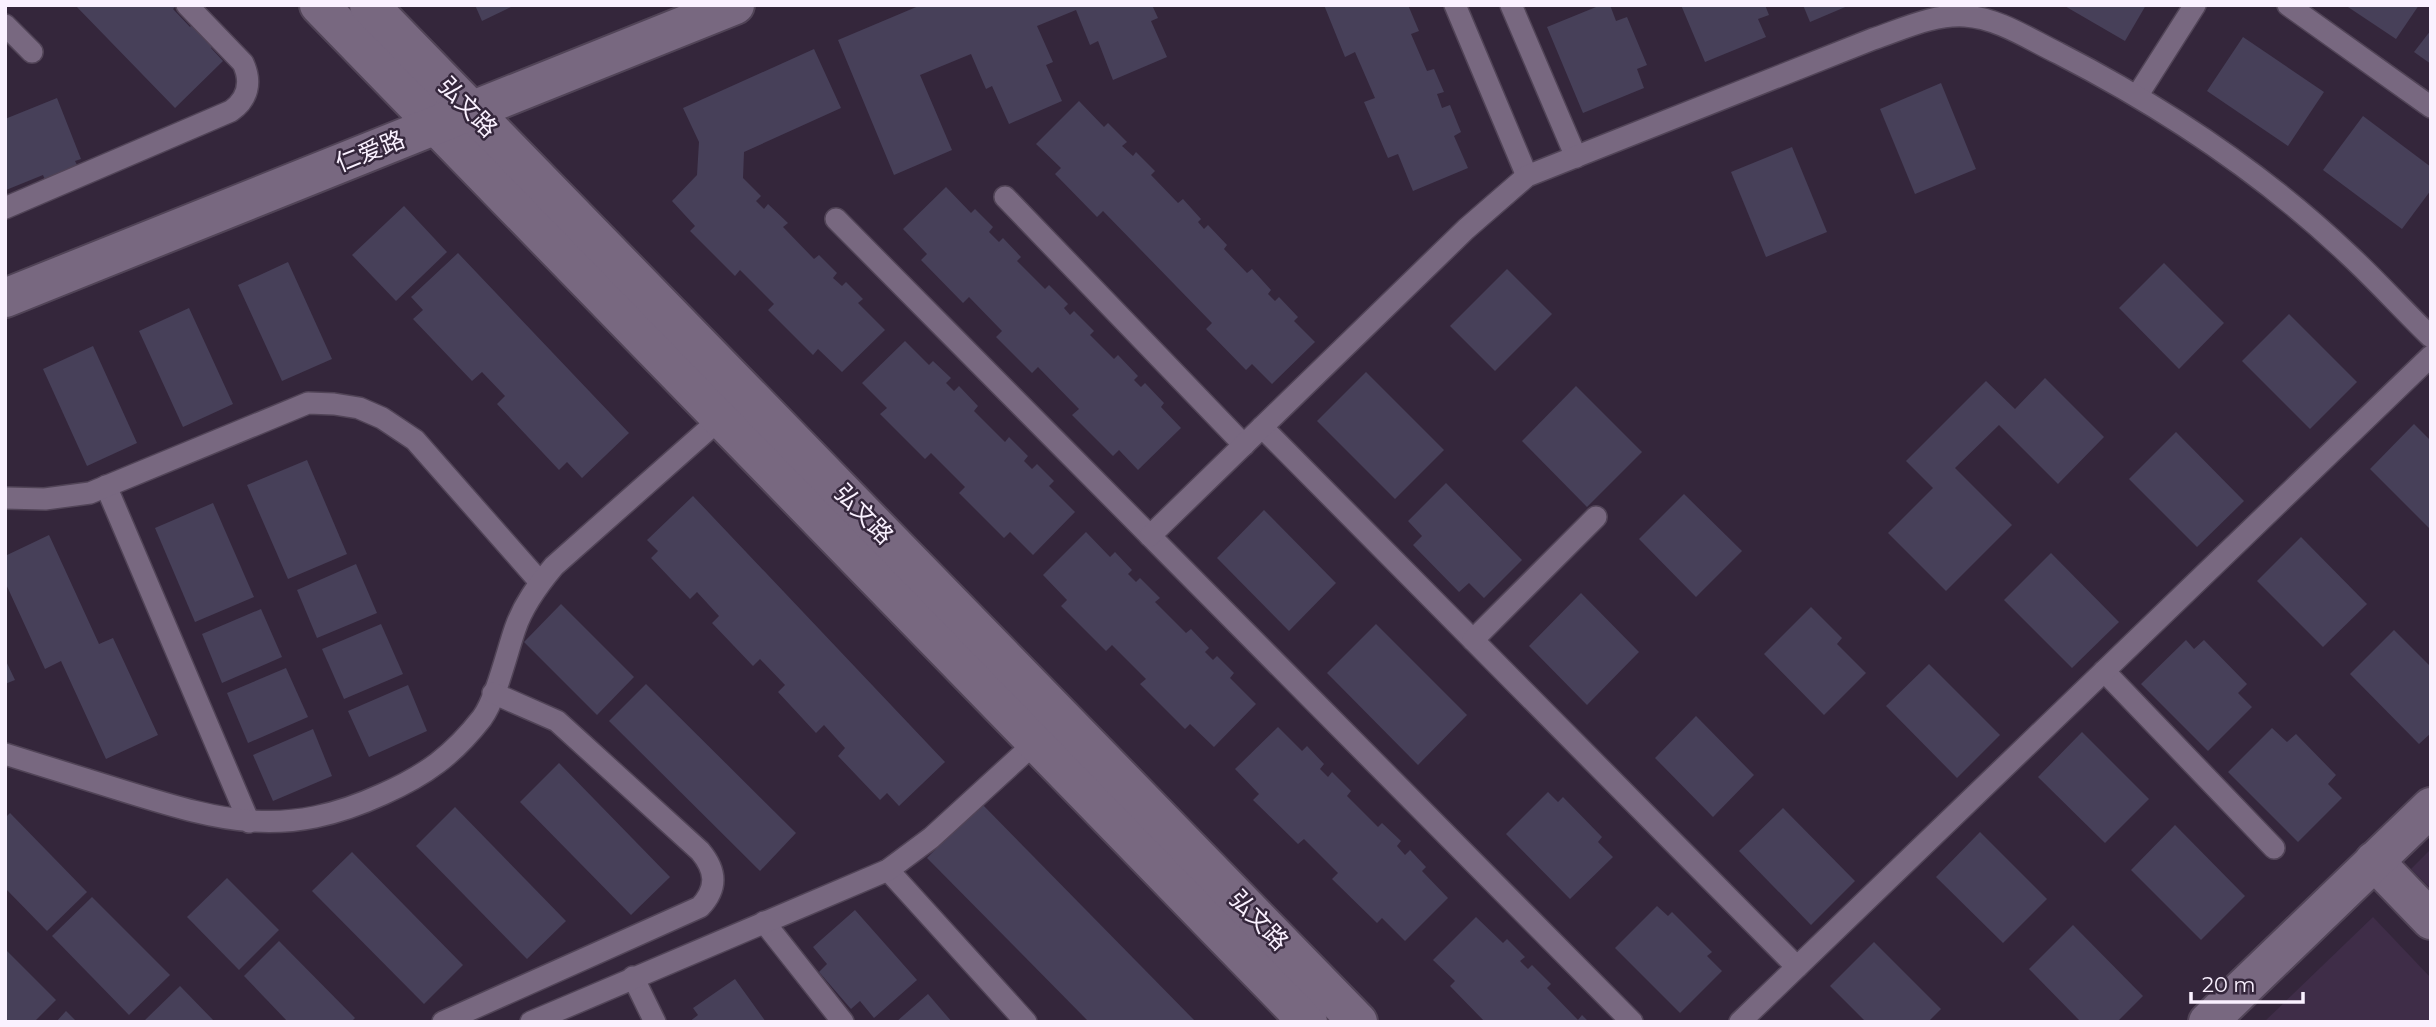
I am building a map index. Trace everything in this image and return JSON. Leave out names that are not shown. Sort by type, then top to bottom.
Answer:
[{"type":"street","name":"弘文路","points":[[319,5],[1308,1022]]},
{"type":"street","name":"弘文路","points":[[369,5],[1358,1022]]},
{"type":"street","name":"仁爱路","points":[[5,298],[735,5]]},
{"type":"street","points":[[2208,1022],[2431,807]]},
{"type":"street","points":[[2374,861],[2431,920]]},
{"type":"lane","points":[[5,208],[231,111],[239,105],[248,88],[247,71],[187,5]]},
{"type":"lane","points":[[1455,5],[1527,176]]},
{"type":"lane","points":[[1511,5],[1576,157]]},
{"type":"lane","points":[[2137,96],[2195,5]]},
{"type":"lane","points":[[2288,5],[2431,107]]},
{"type":"lane","points":[[1150,536],[1466,229],[1527,176],[1873,39],[1934,12],[2001,24],[2137,96],[2230,157],[2291,204],[2348,254],[2431,337]]},
{"type":"lane","points":[[5,25],[32,52]]},
{"type":"lane","points":[[1005,197],[1244,445]]},
{"type":"lane","points":[[836,219],[1632,1022]]},
{"type":"lane","points":[[1740,1022],[2431,356]]},
{"type":"lane","points":[[5,498],[45,499],[90,493],[308,403],[334,404],[359,408],[382,418],[415,440],[540,582]]},
{"type":"lane","points":[[5,754],[180,809],[249,822],[284,822],[320,817],[355,807],[413,781],[454,751],[484,715],[508,656],[516,627],[540,582],[554,566],[721,418]]},
{"type":"lane","points":[[1262,427],[1797,967]]},
{"type":"lane","points":[[106,486],[249,822]]},
{"type":"lane","points":[[1473,640],[1596,517]]},
{"type":"lane","points":[[2104,671],[2274,848]]},
{"type":"lane","points":[[443,1022],[700,907],[713,886],[713,873],[700,851],[557,721],[493,693]]},
{"type":"lane","points":[[531,1022],[888,870],[931,838],[1036,742]]},
{"type":"lane","points":[[888,870],[1026,1022]]},
{"type":"lane","points":[[764,922],[843,1022]]},
{"type":"lane","points":[[633,977],[655,1022]]},
{"type":"shaded area","points":[[2431,849],[2431,889],[2411,869]]},
{"type":"shaded area","points":[[2373,917],[2431,978],[2431,1022],[2264,1022]]},
{"type":"building","points":[[75,5],[177,5],[173,9],[190,27],[197,19],[218,40],[211,48],[223,61],[175,108]]},
{"type":"building","points":[[475,5],[515,5],[482,21]]},
{"type":"building","points":[[921,5],[1152,5],[1158,18],[1151,21],[1167,57],[1113,80],[1098,41],[1090,45],[1076,10],[1037,26],[1053,62],[1046,65],[1062,101],[1009,124],[992,86],[986,89],[971,54],[920,75],[952,150],[894,175],[838,40]]},
{"type":"building","points":[[1324,5],[1408,5],[1419,31],[1411,34],[1427,71],[1434,69],[1444,92],[1437,94],[1442,108],[1450,105],[1461,132],[1454,136],[1468,168],[1413,191],[1398,154],[1388,158],[1364,102],[1375,98],[1355,52],[1345,57]]},
{"type":"building","points":[[1601,5],[1610,5],[1616,21],[1627,17],[1647,65],[1637,69],[1644,88],[1583,113],[1547,27]]},
{"type":"building","points":[[1681,5],[1765,5],[1769,15],[1758,19],[1766,37],[1705,62]]},
{"type":"building","points":[[1803,5],[1850,5],[1810,22]]},
{"type":"building","points":[[2063,5],[2146,5],[2125,41]]},
{"type":"building","points":[[2345,5],[2419,5],[2396,39]]},
{"type":"building","points":[[2431,30],[2431,64],[2414,52]]},
{"type":"building","points":[[2243,37],[2324,92],[2288,146],[2207,91]]},
{"type":"building","points":[[814,49],[841,108],[744,152],[743,178],[761,196],[756,201],[764,209],[768,204],[788,223],[783,227],[814,259],[819,255],[837,273],[833,278],[842,286],[846,282],[863,299],[858,303],[885,330],[842,372],[818,349],[813,355],[768,310],[774,304],[740,270],[735,276],[690,231],[695,226],[672,201],[697,175],[699,142],[683,108]]},
{"type":"building","points":[[1941,83],[1976,169],[1915,194],[1880,109]]},
{"type":"building","points":[[57,98],[81,159],[75,161],[79,169],[46,182],[43,175],[6,190],[10,200],[5,202],[5,119]]},
{"type":"building","points":[[1079,101],[1104,127],[1108,123],[1127,142],[1122,146],[1133,156],[1136,152],[1155,171],[1151,175],[1178,203],[1183,199],[1201,219],[1198,222],[1204,229],[1208,225],[1227,245],[1224,249],[1247,273],[1252,269],[1271,290],[1268,294],[1275,301],[1279,297],[1298,317],[1294,321],[1315,342],[1272,384],[1252,364],[1246,370],[1206,329],[1212,323],[1103,211],[1097,217],[1055,174],[1061,168],[1036,144]]},
{"type":"building","points":[[2363,116],[2431,167],[2431,190],[2402,229],[2323,170]]},
{"type":"building","points":[[1792,147],[1827,232],[1766,257],[1731,172]]},
{"type":"building","points":[[946,187],[971,213],[975,209],[993,227],[989,232],[999,242],[1003,238],[1021,257],[1017,261],[1045,289],[1049,285],[1068,304],[1064,308],[1070,315],[1074,311],[1094,331],[1090,335],[1114,359],[1118,355],[1138,376],[1134,380],[1141,387],[1145,383],[1164,403],[1161,407],[1181,428],[1138,470],[1119,450],[1113,456],[1072,415],[1079,409],[1038,367],[1032,373],[996,337],[1002,331],[969,297],[963,303],[921,260],[927,254],[903,229]]},
{"type":"building","points":[[404,206],[447,252],[396,301],[352,255]]},
{"type":"building","points":[[458,253],[629,433],[582,478],[567,462],[559,470],[497,404],[505,396],[482,372],[472,381],[413,319],[423,310],[411,297]]},
{"type":"building","points":[[288,262],[332,359],[282,381],[238,285]]},
{"type":"building","points":[[2164,263],[2224,323],[2179,369],[2119,308]]},
{"type":"building","points":[[1507,269],[1552,314],[1495,371],[1450,326]]},
{"type":"building","points":[[189,308],[233,404],[183,427],[139,331]]},
{"type":"building","points":[[2289,314],[2357,382],[2310,429],[2242,361]]},
{"type":"building","points":[[905,341],[929,365],[933,361],[951,378],[946,383],[954,391],[959,386],[978,406],[974,411],[1005,442],[1009,437],[1028,456],[1024,461],[1032,469],[1037,464],[1054,481],[1049,486],[1075,512],[1033,555],[1010,532],[1004,538],[959,493],[965,487],[931,453],[925,459],[880,414],[887,408],[862,383]]},
{"type":"building","points":[[93,346],[137,443],[87,466],[43,369]]},
{"type":"building","points":[[1366,372],[1444,450],[1395,499],[1317,421]]},
{"type":"building","points":[[2045,378],[2104,437],[2058,484],[1999,425],[1955,468],[2012,525],[1946,591],[1888,533],[1933,488],[1906,461],[1986,381],[2015,409]]},
{"type":"building","points":[[1576,386],[1642,452],[1587,507],[1522,441]]},
{"type":"building","points":[[2414,424],[2431,441],[2431,530],[2370,469]]},
{"type":"building","points":[[2176,432],[2244,501],[2197,547],[2129,479]]},
{"type":"building","points":[[307,460],[347,554],[288,579],[247,485]]},
{"type":"building","points":[[1446,483],[1522,560],[1484,598],[1469,583],[1459,592],[1413,545],[1422,536],[1408,521]]},
{"type":"building","points":[[1684,494],[1742,551],[1696,597],[1639,539]]},
{"type":"building","points":[[693,496],[945,762],[899,806],[887,793],[880,800],[838,756],[845,748],[824,725],[816,733],[778,692],[785,685],[760,659],[753,666],[712,623],[719,616],[697,592],[690,599],[651,558],[658,551],[647,540]]},
{"type":"building","points":[[213,503],[254,597],[195,622],[155,528]]},
{"type":"building","points":[[1264,510],[1336,583],[1289,631],[1217,558]]},
{"type":"building","points":[[1086,532],[1110,557],[1115,552],[1132,570],[1128,574],[1136,582],[1140,578],[1160,598],[1155,602],[1186,633],[1191,629],[1209,648],[1205,652],[1213,660],[1217,656],[1234,673],[1230,678],[1256,704],[1214,747],[1190,724],[1185,729],[1140,684],[1146,679],[1112,645],[1106,651],[1061,606],[1067,600],[1043,575]]},
{"type":"building","points":[[49,535],[99,644],[113,638],[158,735],[106,759],[61,661],[45,669],[5,582],[5,556]]},
{"type":"building","points":[[2301,537],[2367,604],[2323,647],[2257,581]]},
{"type":"building","points":[[2051,553],[2119,622],[2072,668],[2004,600]]},
{"type":"building","points":[[356,564],[377,613],[317,638],[297,590]]},
{"type":"building","points":[[1581,593],[1639,652],[1587,705],[1529,646]]},
{"type":"building","points":[[561,604],[634,677],[597,715],[524,642]]},
{"type":"building","points":[[1811,607],[1842,638],[1837,644],[1866,673],[1824,715],[1764,654]]},
{"type":"building","points":[[261,609],[282,657],[222,683],[202,634]]},
{"type":"building","points":[[381,624],[403,674],[344,699],[322,649]]},
{"type":"building","points":[[1376,624],[1467,715],[1418,765],[1327,673]]},
{"type":"building","points":[[2394,630],[2431,667],[2431,733],[2419,744],[2350,674]]},
{"type":"building","points":[[2186,640],[2194,649],[2204,640],[2247,684],[2238,693],[2252,707],[2208,751],[2141,684]]},
{"type":"building","points":[[5,659],[15,680],[5,684]]},
{"type":"building","points":[[1929,664],[2000,735],[1957,778],[1886,706]]},
{"type":"building","points":[[286,668],[308,717],[248,743],[227,693]]},
{"type":"building","points":[[646,684],[796,833],[760,871],[609,721]]},
{"type":"building","points":[[408,685],[427,731],[369,757],[348,711]]},
{"type":"building","points":[[1696,716],[1754,775],[1713,817],[1655,758]]},
{"type":"building","points":[[1278,727],[1302,751],[1307,746],[1324,764],[1320,769],[1328,777],[1332,772],[1351,791],[1347,796],[1378,827],[1382,823],[1401,841],[1397,846],[1405,855],[1410,850],[1426,867],[1422,871],[1448,898],[1405,941],[1382,918],[1377,923],[1332,879],[1338,873],[1304,839],[1298,844],[1253,800],[1259,794],[1235,769]]},
{"type":"building","points":[[2272,728],[2287,742],[2296,734],[2336,775],[2328,784],[2342,798],[2298,842],[2228,772]]},
{"type":"building","points":[[313,729],[332,776],[273,801],[253,755]]},
{"type":"building","points":[[2082,732],[2149,799],[2105,843],[2038,777]]},
{"type":"building","points":[[559,763],[670,877],[631,915],[520,802]]},
{"type":"building","points":[[1548,792],[1558,802],[1563,797],[1602,837],[1598,842],[1613,857],[1570,899],[1506,834]]},
{"type":"building","points":[[981,803],[1196,1022],[1089,1022],[927,858]]},
{"type":"building","points":[[455,807],[566,921],[527,959],[416,846]]},
{"type":"building","points":[[1783,808],[1855,881],[1811,925],[1739,851]]},
{"type":"building","points":[[10,813],[87,892],[47,931],[5,888],[5,818]]},
{"type":"building","points":[[2175,825],[2245,896],[2201,940],[2131,870]]},
{"type":"building","points":[[1980,832],[2047,899],[2003,943],[1936,877]]},
{"type":"building","points":[[352,852],[463,965],[424,1004],[312,891]]},
{"type":"building","points":[[227,878],[279,930],[239,970],[187,917]]},
{"type":"building","points":[[92,897],[170,975],[129,1015],[52,936]]},
{"type":"building","points":[[1657,906],[1668,916],[1672,912],[1712,952],[1707,956],[1722,971],[1680,1013],[1615,948]]},
{"type":"building","points":[[855,910],[917,980],[874,1018],[860,1001],[851,1009],[819,972],[827,964],[813,947]]},
{"type":"building","points":[[1476,917],[1503,943],[1507,939],[1525,957],[1520,961],[1528,969],[1532,965],[1551,984],[1547,988],[1578,1020],[1582,1015],[1589,1022],[1485,1022],[1450,986],[1455,981],[1433,960]]},
{"type":"building","points":[[2073,925],[2143,996],[2117,1022],[2081,1022],[2029,969]]},
{"type":"building","points":[[279,941],[355,1018],[351,1022],[288,1022],[244,976]]},
{"type":"building","points":[[1874,942],[1941,1009],[1928,1022],[1866,1022],[1830,986]]},
{"type":"building","points":[[5,949],[56,1000],[34,1022],[5,1022]]},
{"type":"building","points":[[735,979],[766,1022],[689,1022],[698,1015],[693,1008]]},
{"type":"building","points":[[180,986],[215,1022],[143,1022]]},
{"type":"building","points":[[928,994],[952,1022],[896,1022]]},
{"type":"building","points":[[66,1011],[77,1022],[56,1022]]}]
